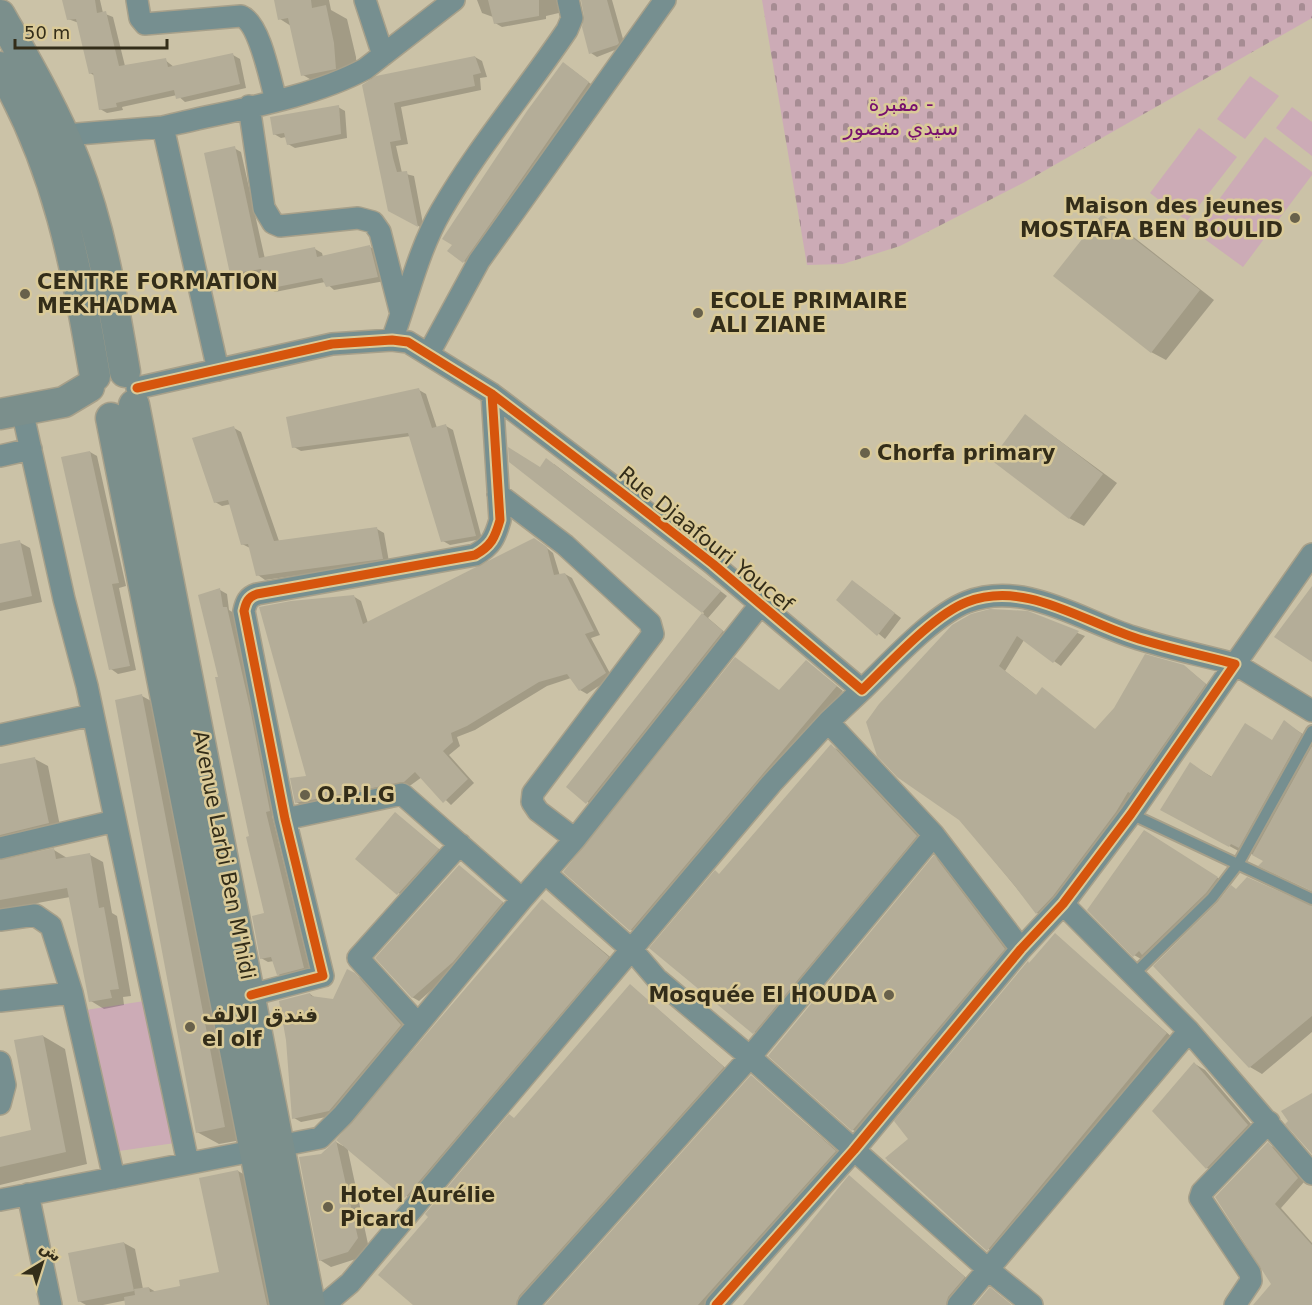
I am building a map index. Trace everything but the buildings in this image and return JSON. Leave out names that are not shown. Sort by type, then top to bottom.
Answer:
[{"type":"main road","name":"Avenue Larbi Ben M'hidi","points":[[0,15],[51,108],[49,137],[65,220],[83,388]]},
{"type":"main road","name":"Avenue Larbi Ben M'hidi","points":[[0,67],[86,193],[97,236],[122,400],[267,1147],[310,1305]]},
{"type":"main road","points":[[11,412],[83,388],[110,369],[122,400]]},
{"type":"main road","points":[[83,388],[122,400]]},
{"type":"main road","name":"Avenue Larbi Ben M'hidi","points":[[122,400],[251,995],[285,1305]]},
{"type":"street","points":[[137,0],[140,18],[145,24],[241,16],[248,18],[255,29],[276,100]]},
{"type":"street","points":[[365,0],[383,55]]},
{"type":"street","points":[[49,137],[163,127],[276,100],[351,77],[454,0]]},
{"type":"street","points":[[392,340],[422,251],[441,211],[505,114],[567,30],[572,18],[568,0]]},
{"type":"street","points":[[429,353],[479,261],[665,0]]},
{"type":"street","points":[[249,106],[264,208],[268,217],[280,226],[358,218],[373,222],[380,232],[401,314]]},
{"type":"street","points":[[163,127],[218,370]]},
{"type":"street","name":"Rue Djaafouri Youcef","points":[[122,400],[218,370],[332,344],[392,340],[408,342],[492,394],[713,564],[862,690]]},
{"type":"street","points":[[251,995],[323,976],[285,819],[244,611],[250,597],[475,555],[489,547],[496,535],[500,520],[492,394]]},
{"type":"street","points":[[11,412],[31,449],[39,496],[93,715],[188,1163]]},
{"type":"street","points":[[0,456],[31,449]]},
{"type":"street","points":[[498,494],[566,545],[650,623],[652,628],[653,634],[533,793],[532,802],[538,811],[575,839]]},
{"type":"street","points":[[716,1305],[854,1150],[1021,949],[1063,904],[1131,814],[1312,554]]},
{"type":"street","points":[[324,1305],[350,1283],[633,951],[771,784],[828,722],[862,690],[945,615],[964,603],[1000,594],[1065,609],[1132,637],[1235,664],[1312,711]]},
{"type":"street","points":[[0,1200],[320,1138],[343,1115],[522,899],[575,839],[760,605]]},
{"type":"street","points":[[0,735],[93,715]]},
{"type":"street","points":[[828,722],[934,835],[1021,949]]},
{"type":"street","points":[[285,819],[402,794],[522,899]]},
{"type":"street","points":[[0,848],[115,821]]},
{"type":"street","points":[[528,1305],[750,1057],[934,835]]},
{"type":"street","points":[[418,1024],[358,958],[460,843]]},
{"type":"street","points":[[545,873],[633,951],[657,979],[750,1057],[990,1271],[1032,1305]]},
{"type":"street","points":[[1063,904],[1189,1031],[1312,1174]]},
{"type":"street","points":[[0,920],[25,914],[35,915],[51,926],[72,993],[114,1178]]},
{"type":"street","points":[[0,1001],[72,993]]},
{"type":"street","points":[[958,1305],[990,1271],[1189,1031]]},
{"type":"street","points":[[0,1062],[5,1085],[0,1104]]},
{"type":"street","points":[[1235,1305],[1251,1281],[1250,1273],[1200,1198],[1202,1192],[1269,1122]]},
{"type":"street","points":[[28,1194],[51,1305]]},
{"type":"lane","points":[[1134,974],[1212,898],[1238,864],[1312,731]]},
{"type":"lane","points":[[1131,814],[1312,899]]},
{"type":"green space","name":"مقبرة - سيدي منصور","points":[[762,0],[1312,0],[1312,18],[1023,183],[900,246],[843,264],[807,265]]},
{"type":"green space","points":[[1250,76],[1279,96],[1245,139],[1217,119]]},
{"type":"green space","points":[[1292,107],[1312,122],[1312,156],[1276,128]]},
{"type":"green space","points":[[1199,128],[1237,157],[1187,221],[1150,193]]},
{"type":"green space","points":[[1265,137],[1312,172],[1312,175],[1243,267],[1195,232]]},
{"type":"green space","points":[[151,1000],[175,1143],[112,1152],[86,1010]]},
{"type":"cycle path","points":[[137,388],[332,344],[392,340],[408,342],[492,394],[622,493],[713,564],[862,690],[912,641],[940,618],[967,602],[988,596],[1031,599],[1133,637],[1235,664],[1131,814],[1063,904],[1021,949],[854,1150],[716,1305]]},
{"type":"cycle path","points":[[251,995],[323,976],[285,819],[244,611],[246,605],[249,598],[257,594],[475,555],[489,545],[500,520],[492,394]]},
{"type":"place","name":"Maison des jeunes MOSTAFA BEN BOULID","points":[[1295,218]]},
{"type":"place","name":"CENTRE FORMATION MEKHADMA","points":[[25,294]]},
{"type":"place","name":"ECOLE PRIMAIRE ALI ZIANE","points":[[698,313]]},
{"type":"place","name":"Chorfa primary","points":[[865,453]]},
{"type":"place","name":"O.P.I.G","points":[[305,795]]},
{"type":"place","name":"Mosquée El HOUDA","points":[[889,995]]},
{"type":"place","name":"فندق الالف el olf","points":[[190,1027]]},
{"type":"place","name":"Hotel Aurélie Picard","points":[[328,1207]]}]
